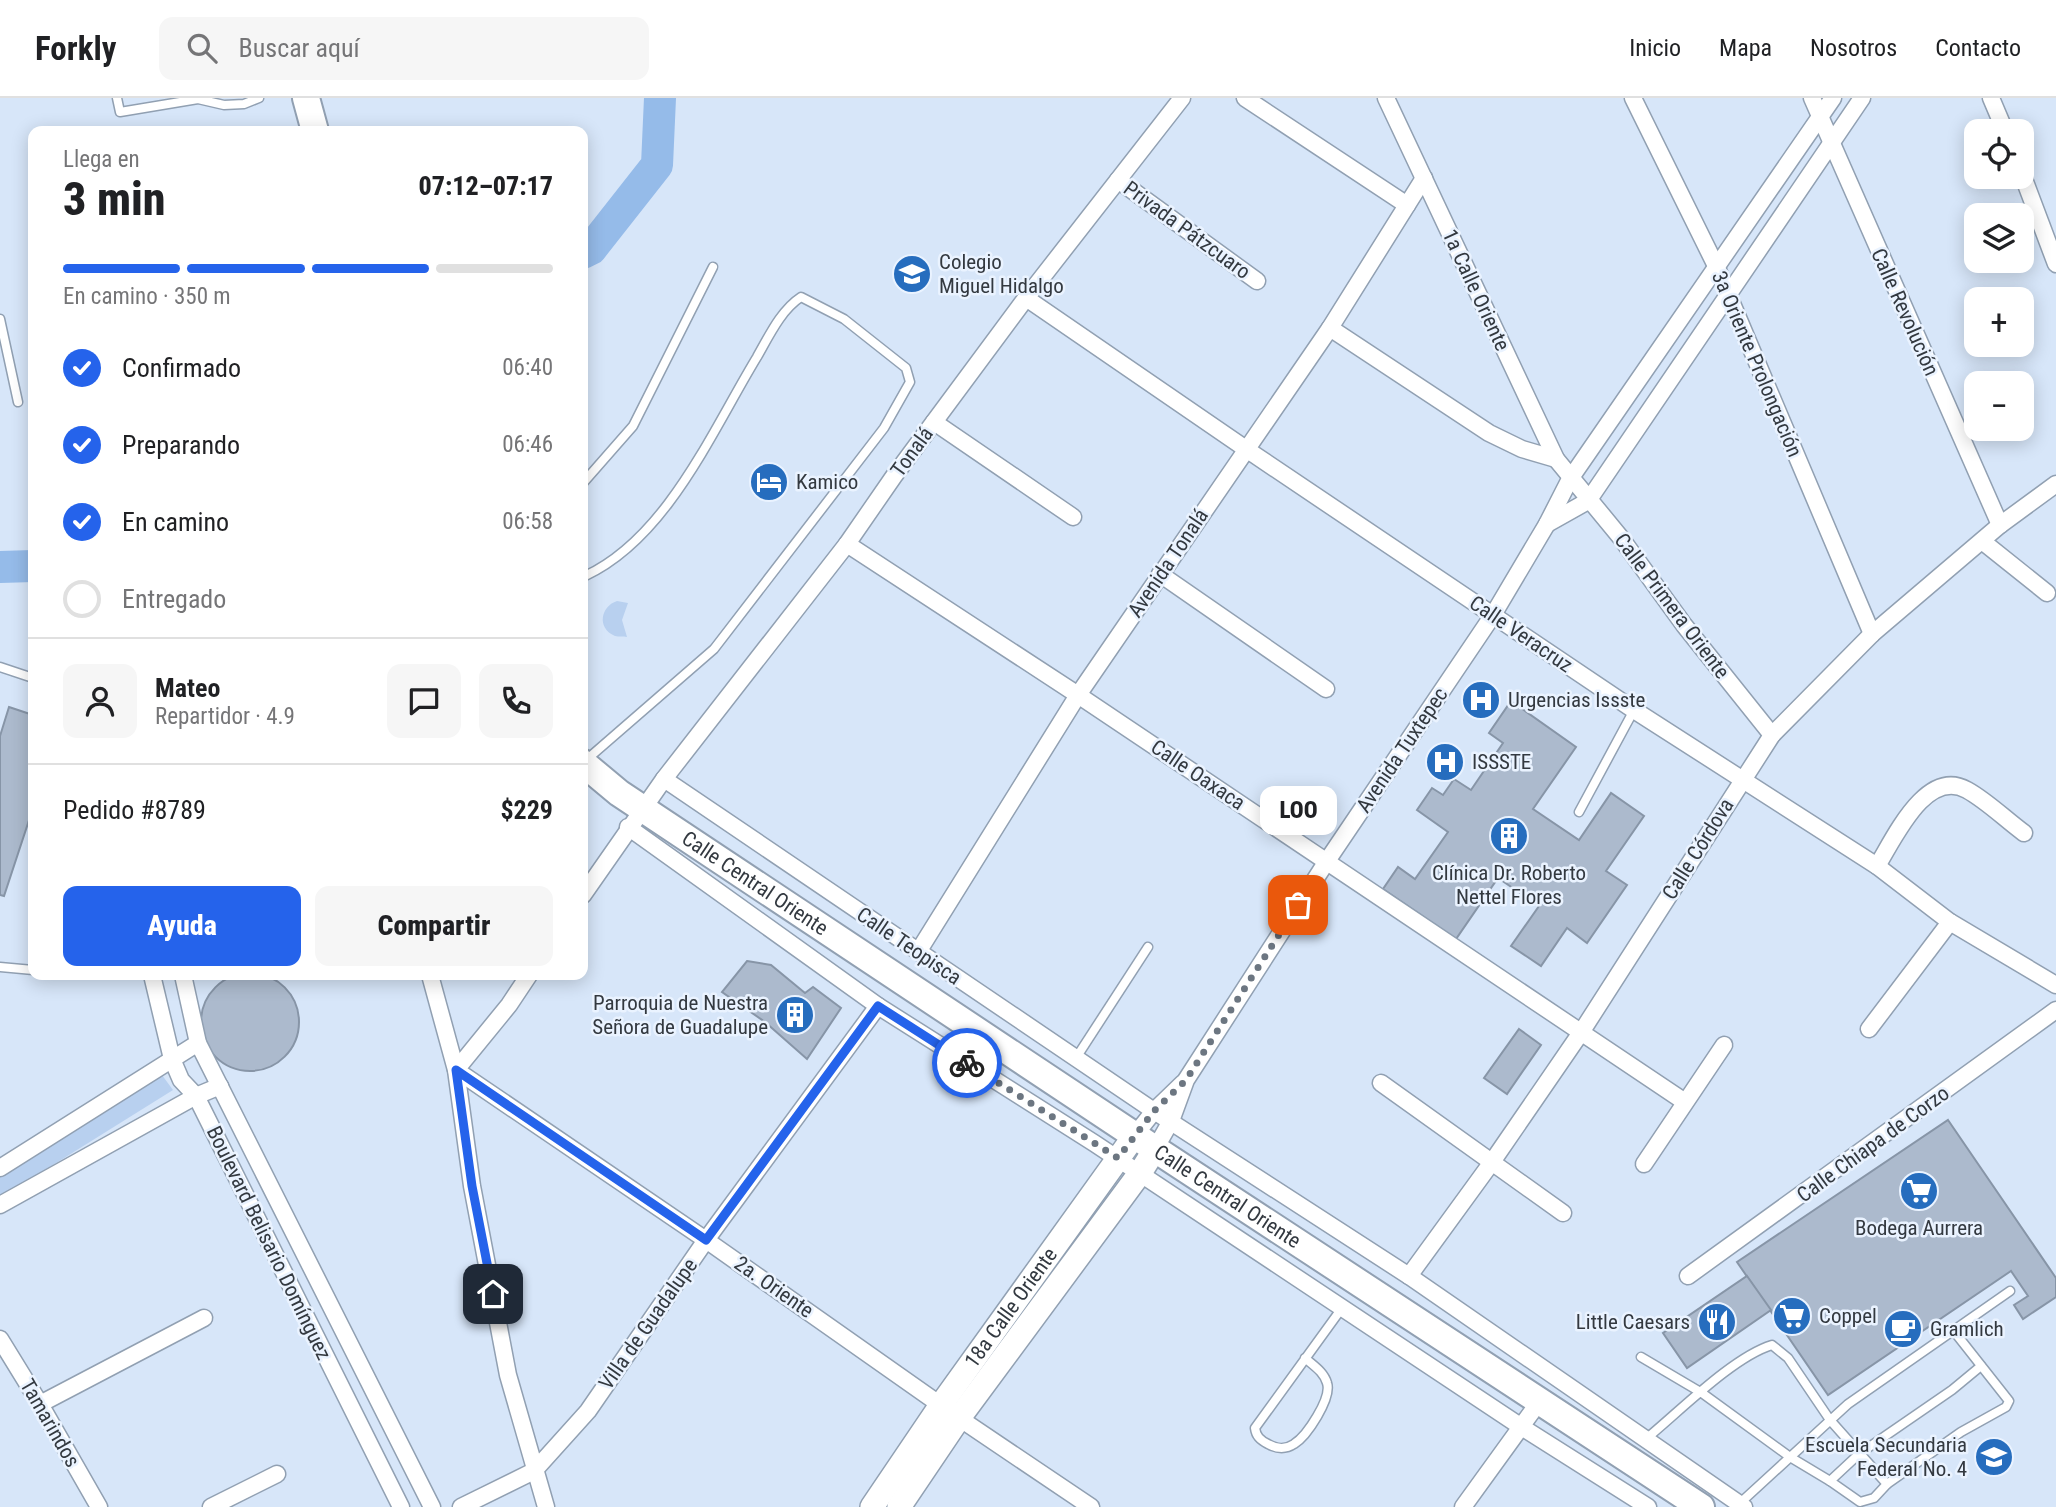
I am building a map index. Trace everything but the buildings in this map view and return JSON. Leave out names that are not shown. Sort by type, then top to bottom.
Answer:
[{"type":"main road","points":[[306,98],[314,126]]},
{"type":"main road","name":"Calle Central Oriente","points":[[588,767],[619,793],[636,817],[1145,1142],[1701,1507]]},
{"type":"main road","name":"18a Calle Oriente","points":[[899,1507],[950,1411],[1118,1158],[1145,1142]]},
{"type":"main road","name":"18a Calle Oriente","points":[[872,1507],[1140,1173],[1145,1142]]},
{"type":"street","name":"Tonalá","points":[[588,888],[664,779],[848,544],[1026,298],[1182,98]]},
{"type":"street","points":[[1245,98],[1407,205]]},
{"type":"street","name":"1a Calle Oriente","points":[[1386,98],[1556,459],[1570,479]]},
{"type":"street","name":"3a Oriente Prolongación","points":[[1633,98],[1717,268],[1872,634]]},
{"type":"street","name":"Calle Revolución","points":[[1812,98],[2000,525]]},
{"type":"street","name":"Avenida Tuxtepec","points":[[1171,1121],[1186,1080],[1326,861],[1493,615],[1547,524],[1570,479],[1833,98]]},
{"type":"street","points":[[1547,524],[1588,501],[1862,98]]},
{"type":"street","points":[[1991,98],[2000,119]]},
{"type":"street","name":"Avenida Tonalá","points":[[918,952],[1078,695],[1330,328],[1424,178]]},
{"type":"street","name":"Privada Pátzcuaro","points":[[1118,180],[1257,281]]},
{"type":"street","points":[[2028,189],[2056,264]]},
{"type":"street","name":"Calle Veracruz","points":[[1026,298],[1634,710],[1877,866],[1950,922],[2056,985]]},
{"type":"street","points":[[1330,328],[1489,433],[1522,449],[1556,459]]},
{"type":"street","points":[[934,422],[1073,517]]},
{"type":"street","name":"Calle Primera Oriente","points":[[1570,479],[1621,538],[1684,625],[1772,736]]},
{"type":"street","name":"Calle Córdova","points":[[1409,1276],[1582,1031],[1741,780],[1772,736],[1872,634],[2000,525],[2056,484]]},
{"type":"street","points":[[1982,541],[2047,593]]},
{"type":"street","name":"Calle Oaxaca","points":[[848,544],[1685,1102]]},
{"type":"street","points":[[1160,574],[1326,689]]},
{"type":"street","name":"Calle Teopisca","points":[[664,779],[1154,1111],[1409,1276],[1742,1505]]},
{"type":"street","points":[[1877,866],[1919,800],[1947,784],[1965,789],[2024,833]]},
{"type":"street","points":[[636,817],[878,1006],[1118,1158],[1520,1426],[1648,1507]]},
{"type":"street","points":[[1869,1029],[1950,922]]},
{"type":"street","name":"Boulevard Belisario Domínguez","points":[[153,980],[172,1059],[181,1080],[196,1096],[401,1507]]},
{"type":"street","name":"Boulevard Belisario Domínguez","points":[[184,980],[198,1043],[432,1507]]},
{"type":"street","points":[[431,980],[456,1070],[472,1186],[508,1375],[546,1507]]},
{"type":"street","points":[[456,1070],[509,1005],[526,980]]},
{"type":"street","name":"Villa de Guadalupe","points":[[534,1471],[588,1411],[706,1240],[878,1006]]},
{"type":"street","name":"Calle Chiapa de Corzo","points":[[1688,1276],[2056,1010]]},
{"type":"street","points":[[0,1168],[198,1043]]},
{"type":"street","points":[[1644,1164],[1724,1045]]},
{"type":"street","name":"2a. Oriente","points":[[456,1070],[1091,1507]]},
{"type":"street","name":"Avenida Tuxtepec","points":[[1154,1111],[1186,1080]]},
{"type":"street","points":[[1381,1083],[1563,1213]]},
{"type":"street","points":[[0,1205],[196,1096],[220,1086]]},
{"type":"street","name":"18a Calle Oriente","points":[[1145,1142],[1154,1111]]},
{"type":"street","name":"18a Calle Oriente","points":[[1145,1142],[1171,1121]]},
{"type":"street","points":[[40,1404],[204,1318]]},
{"type":"street","name":"Tamarindos","points":[[0,1339],[99,1507]]},
{"type":"street","points":[[1463,1507],[1539,1402]]},
{"type":"street","points":[[461,1507],[534,1471]]},
{"type":"street","points":[[211,1507],[276,1474]]},
{"type":"lane","points":[[117,98],[120,112],[198,99],[224,105],[244,104],[260,98]]},
{"type":"lane","points":[[588,477],[633,426],[713,267]]},
{"type":"lane","points":[[588,573],[608,566],[626,550],[679,491],[752,364],[793,302],[801,297],[844,319],[906,368],[910,382],[884,428],[713,649],[588,759]]},
{"type":"lane","points":[[0,319],[18,402]]},
{"type":"lane","points":[[0,667],[28,676]]},
{"type":"lane","points":[[1579,812],[1634,710]]},
{"type":"lane","points":[[1076,1058],[1148,947]]},
{"type":"lane","points":[[0,967],[28,970]]},
{"type":"lane","points":[[1742,1505],[1848,1404],[2010,1291]]},
{"type":"lane","points":[[1305,1359],[1324,1375],[1329,1386],[1328,1398],[1303,1436],[1293,1445],[1276,1448],[1261,1441],[1255,1428],[1305,1359],[1342,1308]]},
{"type":"lane","points":[[1641,1357],[1702,1392],[1790,1457],[1860,1502],[1874,1498],[1887,1484],[1961,1432],[2006,1407],[2009,1401],[1953,1330]]},
{"type":"lane","points":[[1647,1438],[1743,1358],[1772,1345],[1788,1358],[1830,1420],[1887,1484]]},
{"type":"lane","points":[[1830,1481],[1859,1454],[1952,1390],[1981,1366]]},
{"type":"shaded area","points":[[617,601],[628,603],[622,620],[627,637],[615,636],[603,623],[607,607]]},
{"type":"shaded area","points":[[159,1071],[173,1090],[0,1198],[0,1175]]},
{"type":"waterway","points":[[588,250],[657,165],[660,98]]},
{"type":"waterway","points":[[0,567],[28,566]]},
{"type":"way so far","points":[[967,1063],[1118,1158],[1154,1111],[1186,1080],[1298,905]]},
{"type":"place","name":"Colegio Miguel Hidalgo","points":[[912,274]]},
{"type":"place","name":"Kamico","points":[[769,482]]},
{"type":"place","name":"Urgencias Issste","points":[[1481,700]]},
{"type":"place","name":"ISSSTE","points":[[1445,762]]},
{"type":"place","name":"Clínica Dr. Roberto Nettel Flores","points":[[1509,836]]},
{"type":"place","name":"LOO","points":[[1298,905]]},
{"type":"place","name":"Parroquia de Nuestra Señora de Guadalupe","points":[[795,1015]]},
{"type":"place","name":"Bodega Aurrera","points":[[1919,1191]]},
{"type":"place","name":"Coppel","points":[[1792,1316]]},
{"type":"place","name":"Little Caesars","points":[[1717,1322]]},
{"type":"place","name":"Gramlich","points":[[1903,1329]]},
{"type":"place","name":"Escuela Secundaria Federal No. 4","points":[[1994,1457]]},
{"type":"route","points":[[493,1294],[472,1186],[456,1070],[706,1240],[878,1006],[967,1063]]}]
